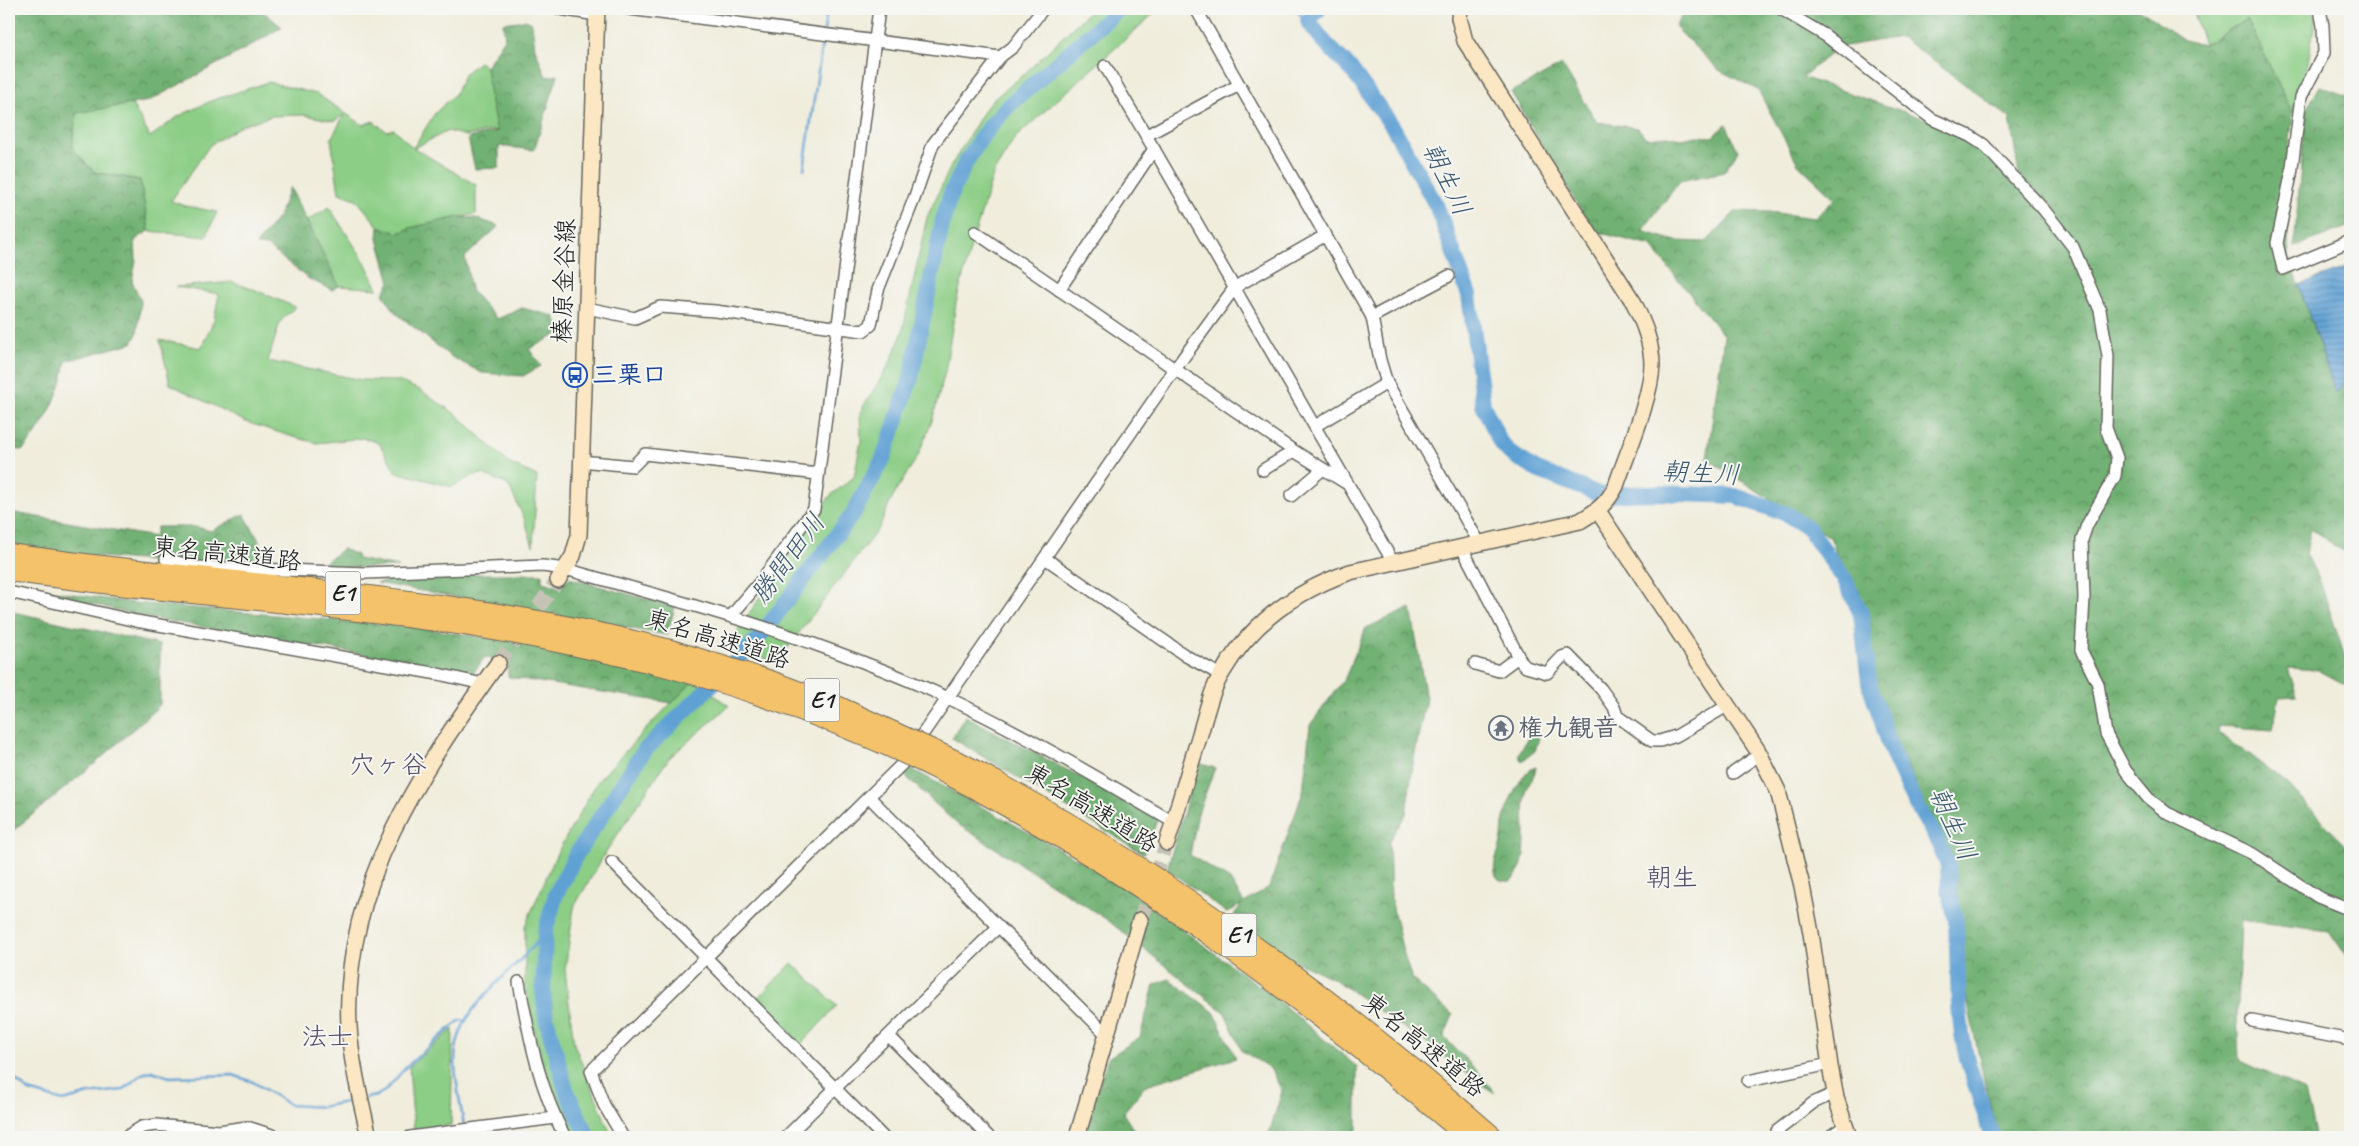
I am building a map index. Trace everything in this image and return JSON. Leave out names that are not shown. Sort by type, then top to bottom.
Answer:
[{"type":"highway","name":"東名高速道路","points":[[9,554],[111,568],[442,605],[570,625],[671,659]]},
{"type":"highway","name":"東名高速道路","points":[[9,571],[112,586],[311,606],[462,625],[671,659],[771,681],[838,706],[959,771],[1012,808],[1099,860],[1212,936],[1332,1025],[1468,1137]]},
{"type":"highway","name":"東名高速道路","points":[[959,771],[1019,794],[1130,861],[1217,919],[1366,1031],[1493,1137]]},
{"type":"street","points":[[560,9],[597,12]]},
{"type":"street","points":[[629,9],[874,39],[1000,57]]},
{"type":"street","points":[[731,616],[760,582],[814,509],[879,9]]},
{"type":"street","points":[[587,308],[635,318],[660,307],[715,311],[863,331],[871,325],[878,290],[914,199],[933,144],[1000,57],[1013,47],[1043,9]]},
{"type":"street","points":[[1196,9],[1372,317],[1380,360],[1387,383],[1480,544]]},
{"type":"street","points":[[1167,842],[1221,675],[1236,651],[1252,631],[1299,594],[1321,582],[1350,572],[1393,562],[1567,525],[1603,506],[1616,486],[1650,388],[1652,364],[1649,339],[1634,303],[1465,41],[1460,9]]},
{"type":"street","points":[[1781,9],[1826,36],[1932,119],[1970,136],[1984,146],[2044,210],[2073,247],[2100,310],[2108,356],[2106,428],[2117,458],[2114,476],[2087,525],[2082,540],[2084,598],[2081,650],[2098,684],[2106,734],[2126,771],[2148,798],[2167,814],[2253,854],[2318,898],[2350,910]]},
{"type":"street","points":[[2320,9],[2324,53],[2301,97],[2291,175],[2277,243],[2283,269],[2350,241]]},
{"type":"street","name":"榛原金谷線","points":[[561,575],[573,556],[578,535],[597,12]]},
{"type":"street","points":[[1105,66],[1147,135],[1393,562]]},
{"type":"street","points":[[1147,135],[1240,85]]},
{"type":"street","points":[[1058,290],[1154,149]]},
{"type":"street","points":[[975,232],[1322,470],[1348,484]]},
{"type":"street","points":[[623,1137],[604,1105],[591,1071],[902,764],[1175,369],[1235,287],[1326,235]]},
{"type":"street","points":[[1372,317],[1448,276]]},
{"type":"street","points":[[1315,426],[1387,383]]},
{"type":"street","points":[[1263,470],[1294,451]]},
{"type":"street","points":[[581,461],[633,466],[645,454],[818,474]]},
{"type":"street","points":[[1291,496],[1322,470]]},
{"type":"street","points":[[1603,506],[1727,706],[1760,754],[1778,791],[1802,886],[1835,1093],[1847,1132],[1829,1137]]},
{"type":"street","points":[[1462,548],[1489,597],[1518,657],[1526,668],[1547,673],[1562,657],[1568,656],[1601,689],[1614,707],[1616,716],[1652,741],[1660,742],[1676,736],[1727,706]]},
{"type":"street","points":[[1046,558],[1186,656],[1221,675]]},
{"type":"street","points":[[166,559],[196,567],[366,573],[542,566],[561,575],[748,621],[848,657],[947,698],[1031,741],[1173,822]]},
{"type":"street","points":[[9,592],[136,622],[438,674],[483,684]]},
{"type":"street","points":[[1476,664],[1498,671],[1518,657]]},
{"type":"street","points":[[369,1137],[353,1059],[349,1026],[349,990],[362,910],[371,878],[408,797],[436,752],[498,663]]},
{"type":"street","points":[[1733,773],[1760,754]]},
{"type":"street","points":[[869,797],[1107,1035]]},
{"type":"street","points":[[612,862],[883,1137]]},
{"type":"street","points":[[1077,1137],[1077,1131],[1140,920]]},
{"type":"street","points":[[786,1137],[998,927]]},
{"type":"street","points":[[519,982],[529,1039],[541,1084],[565,1137]]},
{"type":"street","points":[[2252,1021],[2350,1040]]},
{"type":"street","points":[[889,1036],[989,1137]]},
{"type":"street","points":[[1748,1081],[1830,1064]]},
{"type":"street","points":[[1777,1132],[1812,1103],[1835,1093]]},
{"type":"street","points":[[410,1137],[555,1118]]},
{"type":"street","points":[[126,1137],[142,1127],[156,1125],[219,1131],[247,1127],[278,1137]]},
{"type":"green space","points":[[9,9],[260,9],[282,27],[149,101],[76,113],[72,148],[94,172],[140,180],[149,231],[135,240],[136,260],[132,281],[141,301],[137,334],[132,343],[66,361],[64,373],[51,408],[45,420],[23,450],[9,449]]},
{"type":"green space","points":[[1092,9],[1159,9],[1016,137],[994,172],[956,303],[945,372],[932,421],[918,456],[893,496],[879,528],[776,663],[728,644],[830,496],[854,477],[861,441],[860,412],[889,365],[902,334],[927,217],[952,164],[989,103],[1023,75]]},
{"type":"green space","points":[[1685,9],[2139,9],[2181,39],[2204,45],[2247,19],[2293,114],[2286,175],[2289,256],[2336,393],[2350,375],[2350,556],[2311,529],[2306,554],[2320,581],[2350,672],[2350,687],[2318,670],[2288,668],[2297,696],[2279,697],[2273,730],[2219,726],[2218,732],[2287,783],[2350,851],[2350,961],[2329,931],[2241,920],[2237,1010],[2239,1060],[2305,1091],[2316,1137],[1999,1137],[1986,1089],[1957,953],[1956,921],[1940,849],[1906,762],[1873,704],[1869,634],[1830,537],[1707,459],[1724,336],[1651,246],[1593,231],[1511,92],[1562,65],[1597,122],[1638,128],[1646,138],[1667,136],[1681,139],[1697,136],[1712,137],[1726,124],[1738,151],[1724,172],[1680,181],[1642,231],[1676,241],[1706,242],[1736,211],[1769,212],[1814,218],[1835,199],[1798,164],[1758,90],[1719,70],[1675,27]],"holes":[[[1901,37],[2010,118],[2020,182],[1955,129],[1802,77],[1839,47]]]},
{"type":"green space","points":[[2193,9],[2312,9],[2316,15],[2308,63],[2293,114],[2247,19],[2204,45]]},
{"type":"green space","points":[[526,20],[532,23],[535,48],[546,77],[558,75],[534,150],[499,146],[499,168],[475,169],[468,138],[497,131],[486,67],[505,38],[503,23]]},
{"type":"green space","points":[[479,62],[486,67],[497,131],[466,136],[448,131],[414,148],[476,185],[476,214],[410,228],[399,233],[379,227],[356,199],[339,193],[331,139],[344,115],[334,121],[305,115],[272,116],[242,125],[210,145],[171,201],[217,212],[206,237],[149,231],[140,180],[94,172],[72,148],[76,113],[132,104],[150,137],[179,116],[213,100],[269,82],[317,94],[363,125],[373,121],[386,131],[394,129],[413,148],[435,113],[455,94],[465,73]]},
{"type":"green space","points":[[2320,86],[2350,97],[2350,226],[2294,247],[2306,110]]},
{"type":"green space","points":[[290,187],[339,286],[332,290],[309,279],[267,246],[256,245],[278,217]]},
{"type":"green space","points":[[329,207],[365,262],[378,289],[339,286],[307,221]]},
{"type":"green space","points":[[458,217],[475,218],[499,226],[465,257],[471,290],[497,319],[522,308],[554,316],[562,332],[529,349],[541,366],[523,376],[482,373],[450,356],[396,313],[383,294],[390,282],[378,239],[379,227],[399,233],[410,228]]},
{"type":"green space","points":[[232,282],[295,307],[280,322],[268,361],[362,380],[398,381],[420,390],[457,415],[510,464],[537,476],[533,546],[524,518],[508,485],[483,474],[474,475],[452,487],[396,472],[379,443],[364,438],[317,443],[290,436],[246,422],[170,384],[160,340],[201,348],[214,320],[219,294],[176,287]]},
{"type":"green space","points":[[9,512],[155,537],[157,527],[197,527],[211,531],[244,514],[261,544],[267,563],[187,564],[66,554],[9,545]]},
{"type":"green space","points":[[343,549],[357,555],[358,559],[398,567],[328,568],[321,565]]},
{"type":"green space","points":[[416,574],[542,574],[542,582],[562,587],[569,578],[675,607],[667,635],[377,583]]},
{"type":"green space","points":[[24,587],[134,603],[414,627],[559,648],[694,680],[672,703],[508,677],[508,664],[485,657],[473,673],[145,617]]},
{"type":"green space","points":[[1411,608],[1426,699],[1414,758],[1406,814],[1389,841],[1391,899],[1403,952],[1412,979],[1453,1015],[1444,1037],[1479,1073],[1495,1093],[1334,979],[1285,956],[1234,915],[1242,904],[1227,913],[1167,869],[1198,763],[1215,768],[1198,813],[1190,855],[1230,880],[1244,903],[1269,887],[1303,792],[1310,725],[1345,678],[1366,628]]},
{"type":"green space","points":[[9,611],[160,645],[160,705],[99,760],[9,834]]},
{"type":"green space","points":[[694,680],[729,706],[669,758],[609,847],[574,907],[565,970],[574,1044],[612,1137],[575,1137],[548,1090],[525,988],[525,926],[556,855],[598,781]]},
{"type":"green space","points":[[965,716],[1158,818],[1144,854],[952,738]]},
{"type":"green space","points":[[1531,734],[1539,738],[1535,751],[1522,761],[1519,753]]},
{"type":"green space","points":[[906,766],[1109,876],[1269,993],[1357,1067],[1357,1137],[1268,1137],[1282,1091],[1270,1068],[1242,1051],[1225,1013],[1106,919],[956,823],[900,771]]},
{"type":"green space","points":[[1536,767],[1525,799],[1525,837],[1522,862],[1518,873],[1511,881],[1501,880],[1498,879],[1494,868],[1502,840],[1505,816],[1519,783],[1530,770]]},
{"type":"green space","points":[[792,963],[837,1006],[801,1044],[758,998]]},
{"type":"green space","points":[[1169,979],[1214,1012],[1236,1058],[1146,1085],[1123,1113],[1138,1137],[1081,1137],[1108,1058],[1140,1037],[1154,985]]},
{"type":"green space","points":[[453,1029],[451,1125],[414,1131],[409,1067]]},
{"type":"water","points":[[2350,266],[2350,375],[2336,394],[2299,285]]},
{"type":"waterway","points":[[824,31],[827,9]]},
{"type":"waterway","name":"勝間田川","points":[[588,1137],[566,1090],[546,1018],[543,989],[545,932],[556,894],[577,853],[644,751],[757,640],[853,514],[883,459],[911,378],[942,224],[950,196],[966,162],[983,135],[1006,108],[1119,9]]},
{"type":"waterway","points":[[1294,9],[1308,21]]},
{"type":"waterway","name":"朝生川","points":[[1319,9],[1308,21],[1326,44],[1351,69],[1393,127],[1437,207],[1469,295],[1483,405],[1500,442],[1510,453],[1537,470],[1601,495],[1654,493],[1735,496],[1787,514],[1808,528],[1845,580],[1861,614],[1869,683],[1893,755],[1948,865],[1949,890],[1956,921],[1959,1007],[1962,1035],[1967,1059],[1992,1137]]},
{"type":"waterway","points":[[804,169],[823,37]]},
{"type":"waterway","points":[[464,1126],[455,1061],[458,1041],[465,1023],[489,991],[533,947],[545,932]]},
{"type":"waterway","points":[[366,1098],[376,1096],[386,1090],[407,1066],[454,1025],[461,1020],[466,1021]]},
{"type":"waterway","points":[[9,1075],[29,1091],[63,1101],[89,1094],[123,1090],[142,1074],[152,1071],[170,1077],[233,1075],[253,1082],[290,1105],[321,1107],[356,1100]]},
{"type":"tunnel","points":[[498,663],[558,580]]},
{"type":"tunnel","points":[[1140,920],[1167,843]]},
{"type":"place","name":"三栗口","points":[[575,375]]},
{"type":"place","name":"権九観音","points":[[1501,728]]},
{"type":"district","name":"穴ヶ谷","points":[[388,764]]},
{"type":"district","name":"朝生","points":[[1672,877]]},
{"type":"district","name":"法士","points":[[327,1036]]}]
